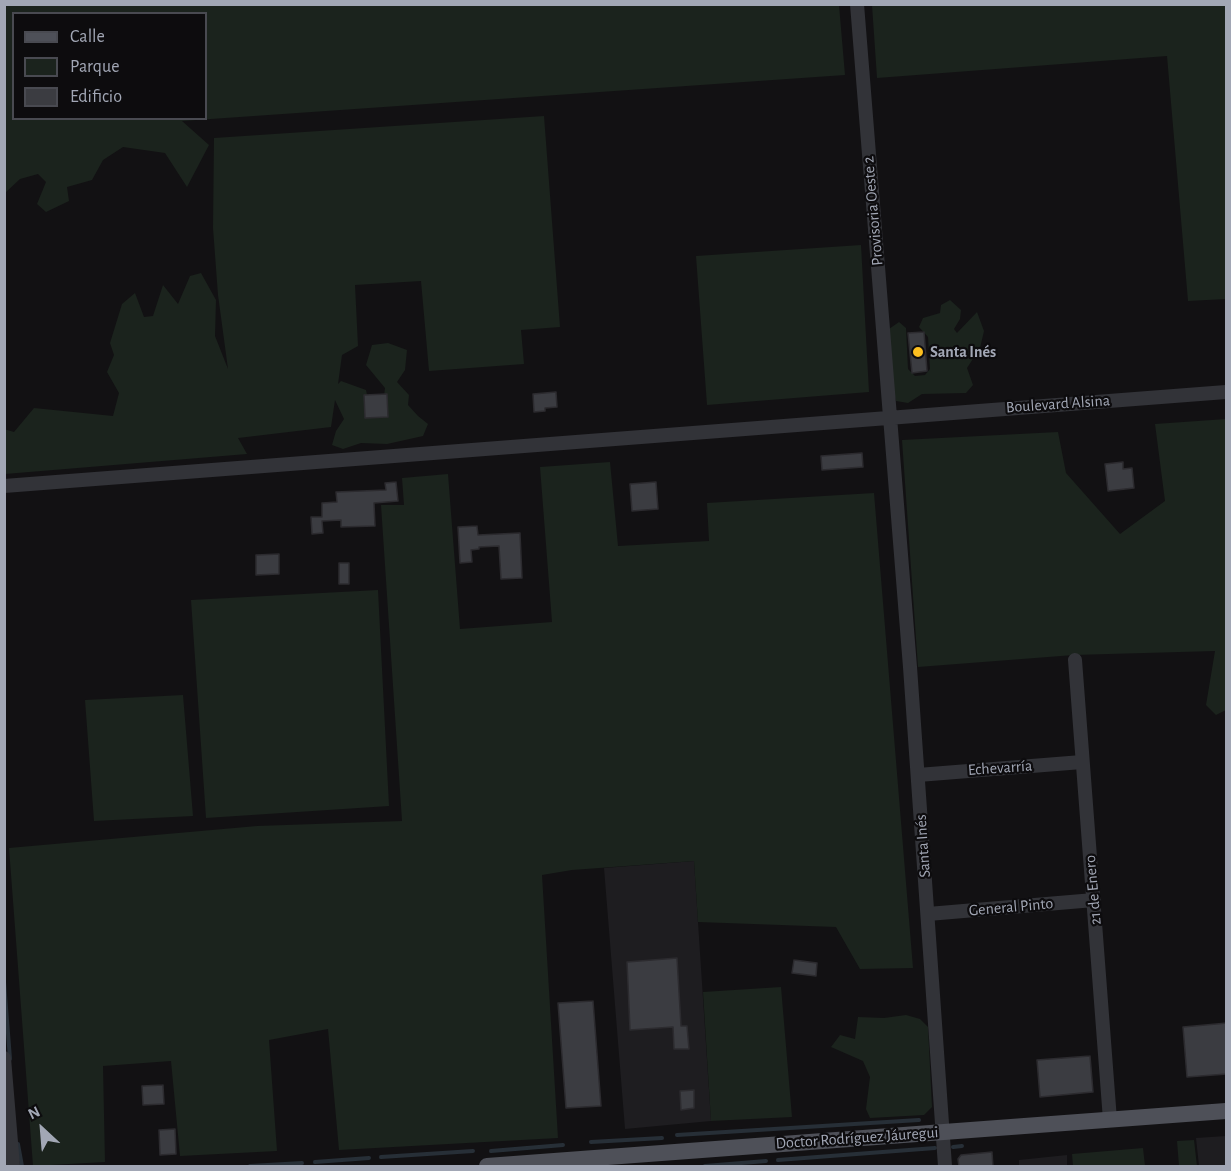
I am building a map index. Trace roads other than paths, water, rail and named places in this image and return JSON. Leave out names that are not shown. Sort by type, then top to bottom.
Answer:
[{"type":"main road","name":"Doctor Rodríguez Jáuregui","points":[[487,1167],[1227,1111]]},
{"type":"street","name":"Provisoria Oeste 2","points":[[857,4],[890,417]]},
{"type":"street","name":"Boulevard Alsina","points":[[4,486],[1227,392]]},
{"type":"street","name":"Santa Inés","points":[[890,417],[945,1167]]},
{"type":"street","name":"21 de Enero","points":[[1075,660],[1110,1120]]},
{"type":"street","name":"Echevarría","points":[[918,775],[1082,762]]},
{"type":"street","name":"General Pinto","points":[[928,914],[1094,900]]},
{"type":"street","points":[[4,1058],[13,1167]]},
{"type":"waterway","points":[[4,982],[10,1059]]},
{"type":"waterway","points":[[677,1135],[919,1120]]},
{"type":"waterway","points":[[591,1142],[662,1138]]},
{"type":"waterway","points":[[18,1144],[22,1166]]},
{"type":"waterway","points":[[491,1151],[563,1145]]},
{"type":"waterway","points":[[953,1147],[962,1146]]},
{"type":"waterway","points":[[778,1160],[935,1148]]},
{"type":"waterway","points":[[381,1157],[473,1151]]},
{"type":"waterway","points":[[315,1162],[369,1158]]},
{"type":"waterway","points":[[705,1166],[766,1161]]},
{"type":"waterway","points":[[250,1166],[302,1163]]},
{"type":"place","name":"Santa Inés","points":[[918,352]]}]
